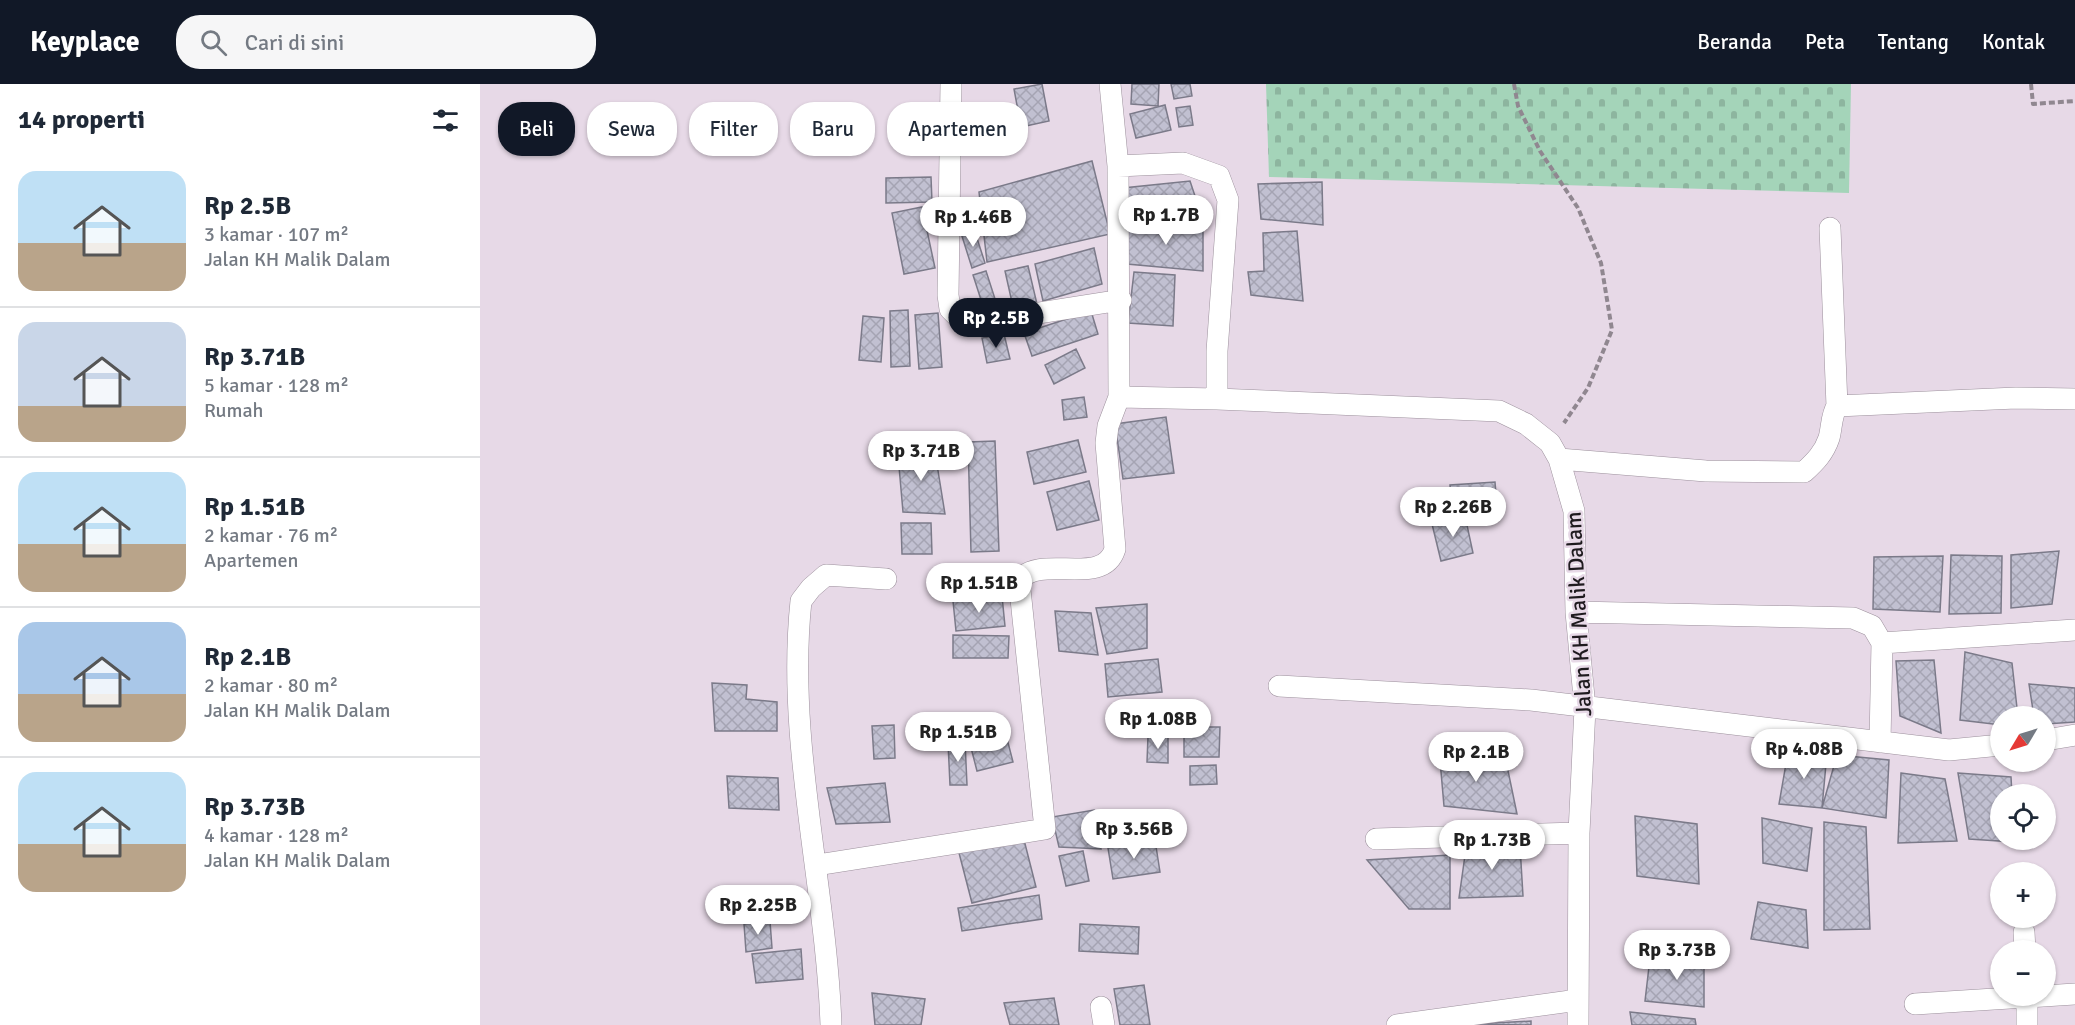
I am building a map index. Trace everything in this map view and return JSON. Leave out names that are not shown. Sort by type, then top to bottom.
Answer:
[{"type":"street","points":[[951,84],[948,295],[950,309],[958,317],[994,320],[1121,300]]},
{"type":"street","points":[[817,865],[1045,828],[1018,585],[1023,575],[1029,572],[1101,567],[1112,559],[1115,549],[1106,443],[1108,426],[1119,397],[1121,300],[1118,166],[1110,84]]},
{"type":"street","points":[[1118,166],[1183,163],[1219,176],[1226,189],[1228,200],[1217,351],[1217,399]]},
{"type":"street","points":[[1119,397],[1499,411],[1526,424],[1555,451],[1706,471],[1804,472],[1818,459],[1828,438],[1837,406],[1830,228]]},
{"type":"street","points":[[1837,406],[2016,398],[2075,399]]},
{"type":"street","name":"Jalan KH Malik Dalam","points":[[1555,451],[1574,511],[1576,612],[1585,708],[1579,832],[1578,1025]]},
{"type":"street","points":[[831,1025],[817,865],[801,738],[799,621],[801,601],[811,588],[826,575],[886,579]]},
{"type":"street","points":[[1576,612],[1853,618],[1872,626],[1882,643],[1880,742]]},
{"type":"street","points":[[1882,643],[2075,630]]},
{"type":"street","points":[[1279,686],[1531,700],[1585,708],[1697,718],[1949,750],[1990,746]]},
{"type":"street","points":[[2056,738],[2075,735]]},
{"type":"street","points":[[1376,839],[1579,832]]},
{"type":"street","points":[[2056,995],[2075,994]]},
{"type":"street","points":[[1915,1004],[1990,999]]},
{"type":"street","points":[[1397,1025],[1578,1000]]},
{"type":"street","points":[[2027,1006],[2027,1025]]},
{"type":"path","points":[[1514,84],[1518,106],[1540,151],[1578,208],[1601,263],[1612,330],[1588,388],[1555,451]]},
{"type":"path","points":[[2031,84],[2033,104],[2075,101]]},
{"type":"green space","points":[[1266,84],[1851,84],[1849,193],[1269,177]]},
{"type":"building","points":[[1042,84],[1049,121],[1028,126],[1028,102],[1016,102],[1014,89]]},
{"type":"building","points":[[1132,84],[1159,84],[1158,106],[1131,104]]},
{"type":"building","points":[[1171,84],[1190,84],[1192,96],[1174,99]]},
{"type":"building","points":[[1165,105],[1171,130],[1136,138],[1130,114]]},
{"type":"building","points":[[1190,106],[1193,125],[1179,127],[1176,108]]},
{"type":"building","points":[[1092,161],[1110,234],[987,262],[979,192]]},
{"type":"building","points":[[931,177],[932,202],[886,203],[886,178]]},
{"type":"building","points":[[1190,181],[1201,214],[1128,216],[1123,188]]},
{"type":"building","points":[[1322,182],[1323,225],[1261,219],[1258,184]]},
{"type":"building","points":[[922,207],[935,268],[904,274],[892,213]]},
{"type":"building","points":[[1203,224],[1203,271],[1127,264],[1125,227]]},
{"type":"building","points":[[974,229],[985,263],[972,268],[961,233]]},
{"type":"building","points":[[1297,231],[1303,301],[1251,295],[1248,272],[1264,271],[1263,233]]},
{"type":"building","points":[[1094,248],[1102,284],[1043,301],[1035,264]]},
{"type":"building","points":[[1028,266],[1037,304],[1013,307],[1005,271]]},
{"type":"building","points":[[986,271],[996,302],[983,306],[973,275]]},
{"type":"building","points":[[1134,272],[1175,275],[1173,326],[1128,323]]},
{"type":"building","points":[[908,310],[910,366],[891,367],[890,311]]},
{"type":"building","points":[[1091,311],[1098,334],[1032,356],[1024,333]]},
{"type":"building","points":[[938,313],[942,367],[919,369],[915,315]]},
{"type":"building","points":[[863,316],[884,318],[881,362],[859,360]]},
{"type":"building","points":[[1004,334],[1010,359],[987,363],[982,338]]},
{"type":"building","points":[[1076,349],[1085,368],[1054,384],[1045,365]]},
{"type":"building","points":[[1084,397],[1087,417],[1064,420],[1062,400]]},
{"type":"building","points":[[1166,417],[1174,473],[1123,479],[1115,424]]},
{"type":"building","points":[[1078,440],[1086,472],[1034,484],[1027,452]]},
{"type":"building","points":[[995,441],[999,551],[971,552],[968,442]]},
{"type":"building","points":[[934,446],[945,514],[903,512],[898,455]]},
{"type":"building","points":[[1089,481],[1099,520],[1057,530],[1047,492]]},
{"type":"building","points":[[1495,482],[1497,506],[1452,509],[1450,485]]},
{"type":"building","points":[[1465,516],[1473,553],[1441,561],[1432,524]]},
{"type":"building","points":[[901,523],[931,523],[932,554],[902,554]]},
{"type":"building","points":[[2059,551],[2052,604],[2011,608],[2011,555]]},
{"type":"building","points":[[1951,555],[2002,556],[2001,613],[1949,614]]},
{"type":"building","points":[[1943,556],[1940,612],[1873,609],[1874,557]]},
{"type":"building","points":[[1002,596],[1005,626],[956,631],[953,601]]},
{"type":"building","points":[[1147,604],[1147,648],[1107,654],[1096,608]]},
{"type":"building","points":[[1055,611],[1091,613],[1098,655],[1059,651]]},
{"type":"building","points":[[953,635],[1009,636],[1008,658],[953,658]]},
{"type":"building","points":[[1965,652],[2012,663],[2017,706],[1990,706],[1990,724],[1960,720]]},
{"type":"building","points":[[1158,659],[1162,692],[1108,697],[1105,664]]},
{"type":"building","points":[[1934,660],[1941,733],[1900,716],[1896,661]]},
{"type":"building","points":[[712,683],[747,685],[746,699],[777,702],[777,731],[715,731]]},
{"type":"building","points":[[2029,684],[2075,688],[2075,722],[2056,723],[2056,706],[2032,706]]},
{"type":"building","points":[[894,725],[895,758],[874,759],[872,726]]},
{"type":"building","points":[[1004,727],[1013,762],[977,771],[968,736]]},
{"type":"building","points":[[1184,727],[1220,727],[1219,757],[1184,757]]},
{"type":"building","points":[[1148,736],[1168,737],[1168,763],[1147,762]]},
{"type":"building","points":[[965,741],[967,785],[950,785],[948,742]]},
{"type":"building","points":[[1439,749],[1506,761],[1517,814],[1444,806]]},
{"type":"building","points":[[1788,752],[1827,753],[1822,808],[1779,804]]},
{"type":"building","points":[[1837,755],[1889,760],[1886,818],[1822,808]]},
{"type":"building","points":[[1216,765],[1217,784],[1190,785],[1190,766]]},
{"type":"building","points":[[1901,773],[1945,779],[1957,841],[1898,843]]},
{"type":"building","points":[[1958,773],[2011,777],[2011,784],[1990,784],[1990,840],[1969,839]]},
{"type":"building","points":[[727,776],[778,778],[779,810],[729,808]]},
{"type":"building","points":[[885,783],[890,822],[836,824],[827,788]]},
{"type":"building","points":[[1094,810],[1101,849],[1059,847],[1052,817]]},
{"type":"building","points":[[1152,813],[1154,833],[1109,839],[1101,815]]},
{"type":"building","points":[[1635,816],[1697,824],[1699,884],[1637,876]]},
{"type":"building","points":[[1762,818],[1812,828],[1807,871],[1763,863]]},
{"type":"building","points":[[1824,822],[1866,827],[1870,929],[1824,930]]},
{"type":"building","points":[[1022,832],[1036,887],[972,903],[958,849]]},
{"type":"building","points":[[1155,840],[1160,872],[1113,879],[1108,848]]},
{"type":"building","points":[[1467,841],[1520,846],[1523,896],[1459,898]]},
{"type":"building","points":[[1083,851],[1089,881],[1066,886],[1059,856]]},
{"type":"building","points":[[1450,855],[1450,909],[1409,909],[1367,860]]},
{"type":"building","points":[[1039,895],[1042,919],[962,931],[958,908]]},
{"type":"building","points":[[1758,902],[1806,910],[1808,948],[1751,939]]},
{"type":"building","points":[[770,921],[772,948],[746,952],[744,924]]},
{"type":"building","points":[[1080,924],[1139,927],[1138,954],[1079,951]]},
{"type":"building","points":[[801,949],[803,979],[756,983],[752,954]]},
{"type":"building","points":[[1704,956],[1704,1007],[1645,1001],[1650,958]]},
{"type":"building","points":[[1144,985],[1150,1025],[1120,1025],[1114,989]]},
{"type":"building","points":[[872,993],[925,999],[921,1025],[875,1025]]},
{"type":"building","points":[[1054,998],[1059,1025],[1010,1025],[1004,1003]]},
{"type":"building","points":[[1630,1012],[1695,1019],[1696,1025],[1632,1025]]},
{"type":"building","points":[[1531,1021],[1531,1025],[1476,1024]]}]
